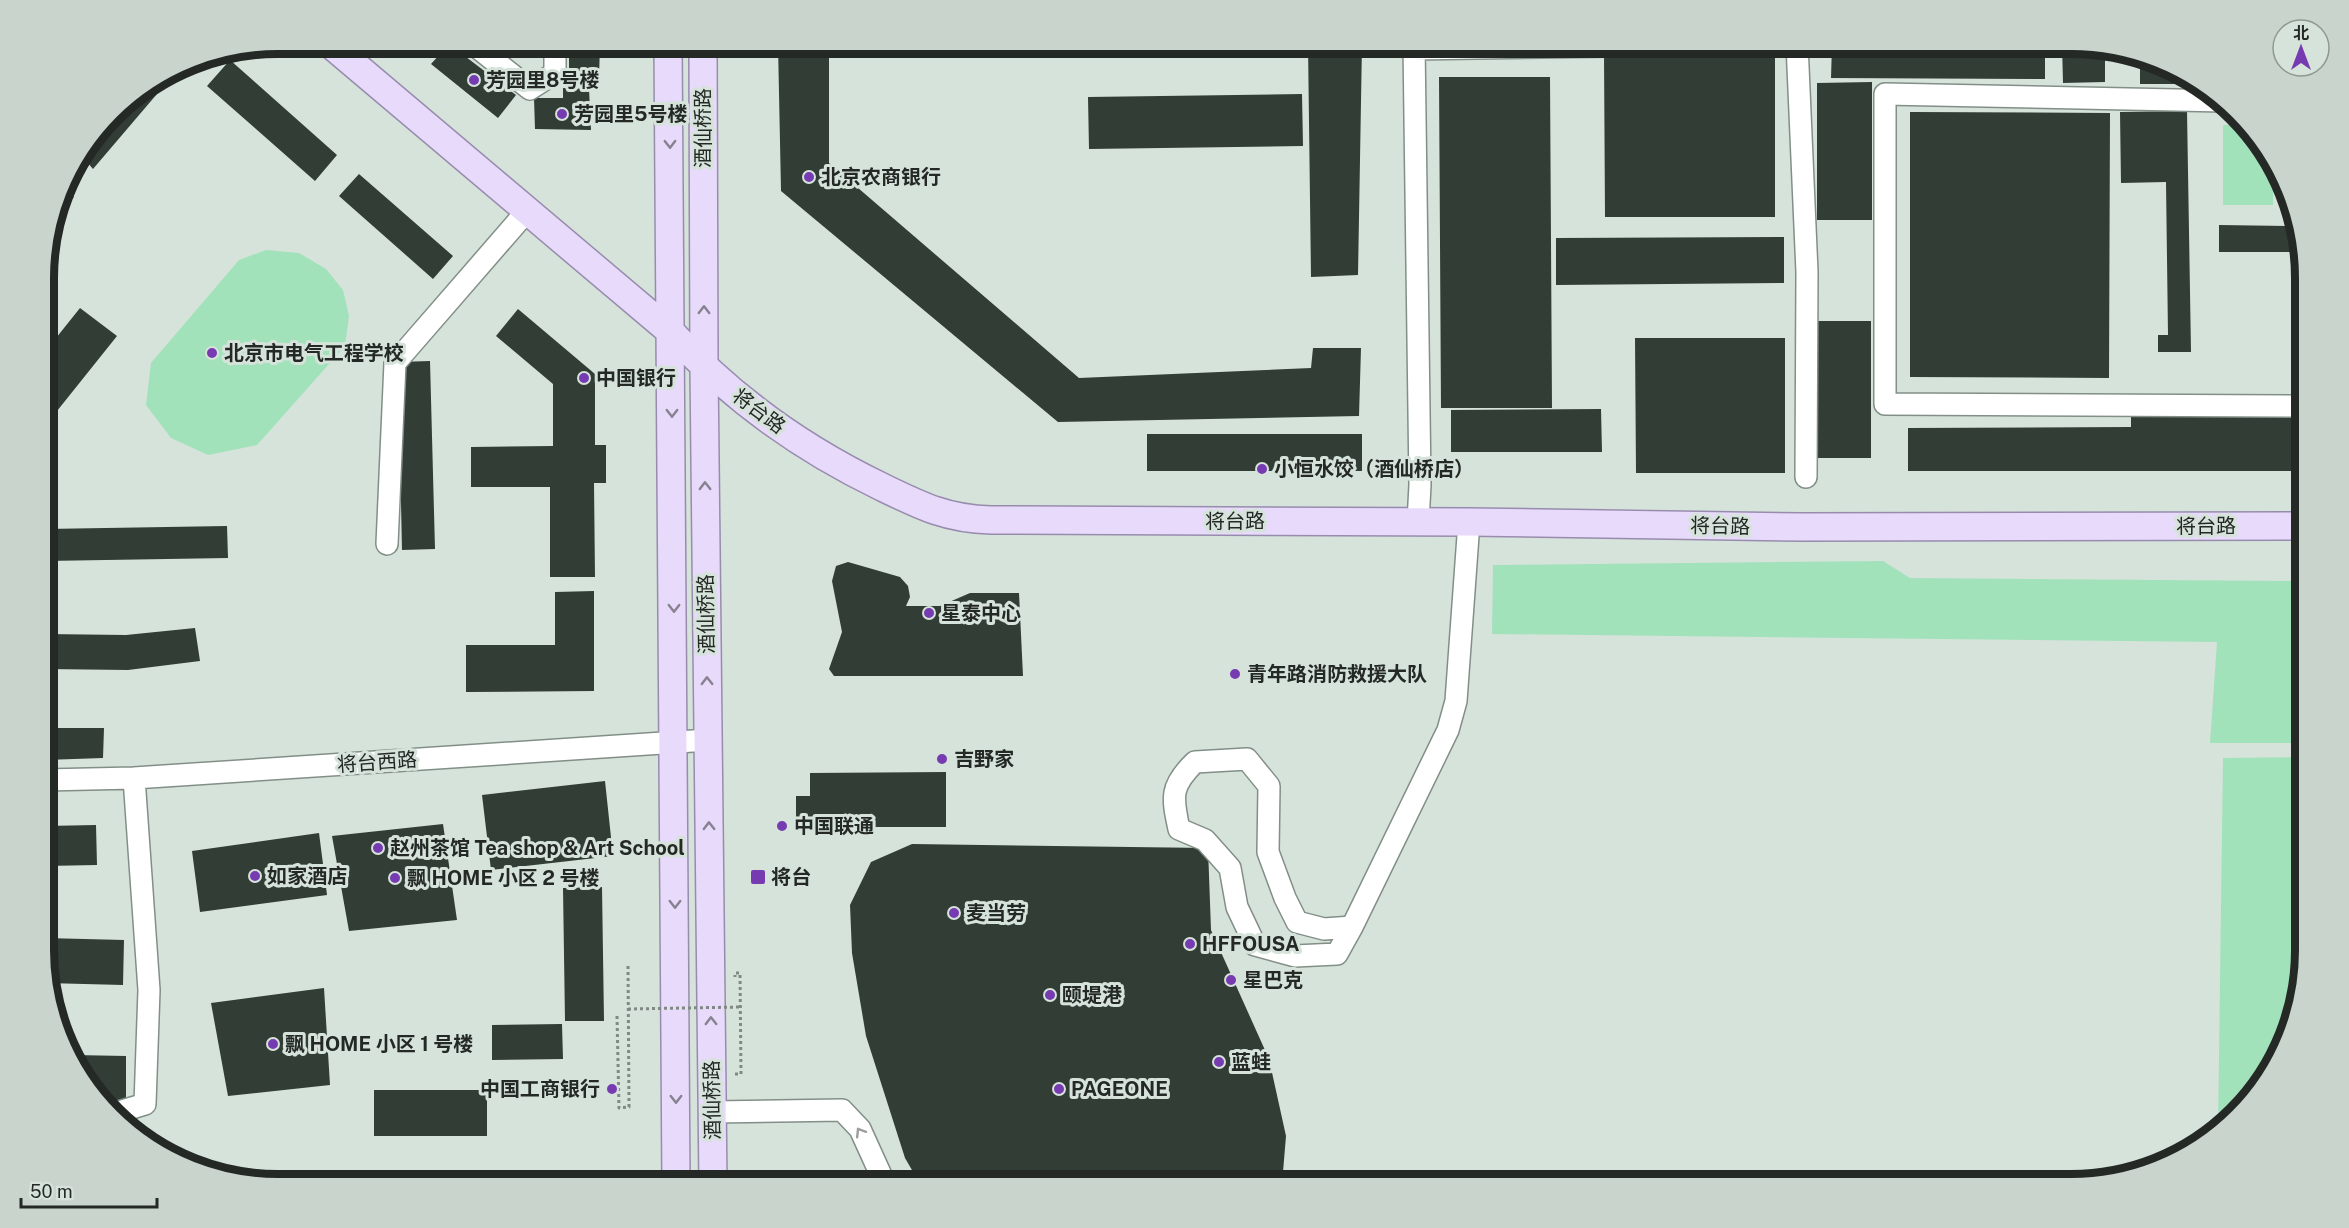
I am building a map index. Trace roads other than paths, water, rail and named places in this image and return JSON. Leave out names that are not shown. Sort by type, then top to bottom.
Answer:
[{"type":"main road","name":"将台路","points":[[342,54],[672,333],[704,368],[776,426],[838,466],[943,515],[991,520],[1469,522],[1802,527],[2295,526]]},
{"type":"main road","name":"酒仙桥路","points":[[669,54],[676,1174]]},
{"type":"main road","name":"酒仙桥路","points":[[703,54],[713,1174]]},
{"type":"street","points":[[486,54],[530,89],[555,72],[555,54]]},
{"type":"street","points":[[1414,54],[1420,485],[1418,522]]},
{"type":"street","points":[[1797,54],[1807,272],[1806,477]]},
{"type":"street","points":[[2208,101],[1885,94],[1885,404],[2295,406]]},
{"type":"street","points":[[387,544],[395,363],[527,211]]},
{"type":"street","points":[[1352,927],[1324,929],[1297,922],[1285,898],[1268,852],[1269,786],[1247,759],[1195,762],[1179,777],[1173,802],[1179,829],[1205,840],[1230,868],[1237,907],[1255,945],[1295,956],[1337,954],[1352,927],[1448,730],[1456,700],[1469,522]]},
{"type":"street","name":"将台西路","points":[[54,780],[134,778],[708,740]]},
{"type":"street","points":[[123,1111],[145,1104],[148,990],[134,778]]},
{"type":"street","points":[[712,1112],[842,1110],[860,1129],[880,1174]]},
{"type":"place","name":"芳园里8号楼","points":[[474,80]]},
{"type":"place","name":"芳园里5号楼","points":[[562,114]]},
{"type":"place","name":"北京农商银行","points":[[809,177]]},
{"type":"place","name":"北京市电气工程学校","points":[[212,353]]},
{"type":"place","name":"中国银行","points":[[584,378]]},
{"type":"place","name":"小恒水饺（酒仙桥店）","points":[[1262,469]]},
{"type":"place","name":"星泰中心","points":[[929,613]]},
{"type":"place","name":"青年路消防救援大队","points":[[1235,674]]},
{"type":"place","name":"吉野家","points":[[942,759]]},
{"type":"place","name":"中国联通","points":[[782,826]]},
{"type":"place","name":"赵州茶馆 Tea shop & Art School","points":[[378,848]]},
{"type":"place","name":"如家酒店","points":[[255,876]]},
{"type":"place","name":"将台","points":[[758,877]]},
{"type":"place","name":"飘 HOME 小区 2 号楼","points":[[395,878]]},
{"type":"place","name":"麦当劳","points":[[954,913]]},
{"type":"place","name":"HFFOUSA","points":[[1190,944]]},
{"type":"place","name":"星巴克","points":[[1231,980]]},
{"type":"place","name":"颐堤港","points":[[1050,995]]},
{"type":"place","name":"飘 HOME 小区 1 号楼","points":[[273,1044]]},
{"type":"place","name":"蓝蛙","points":[[1219,1062]]},
{"type":"place","name":"中国工商银行","points":[[612,1089]]},
{"type":"place","name":"PAGEONE","points":[[1059,1089]]}]
